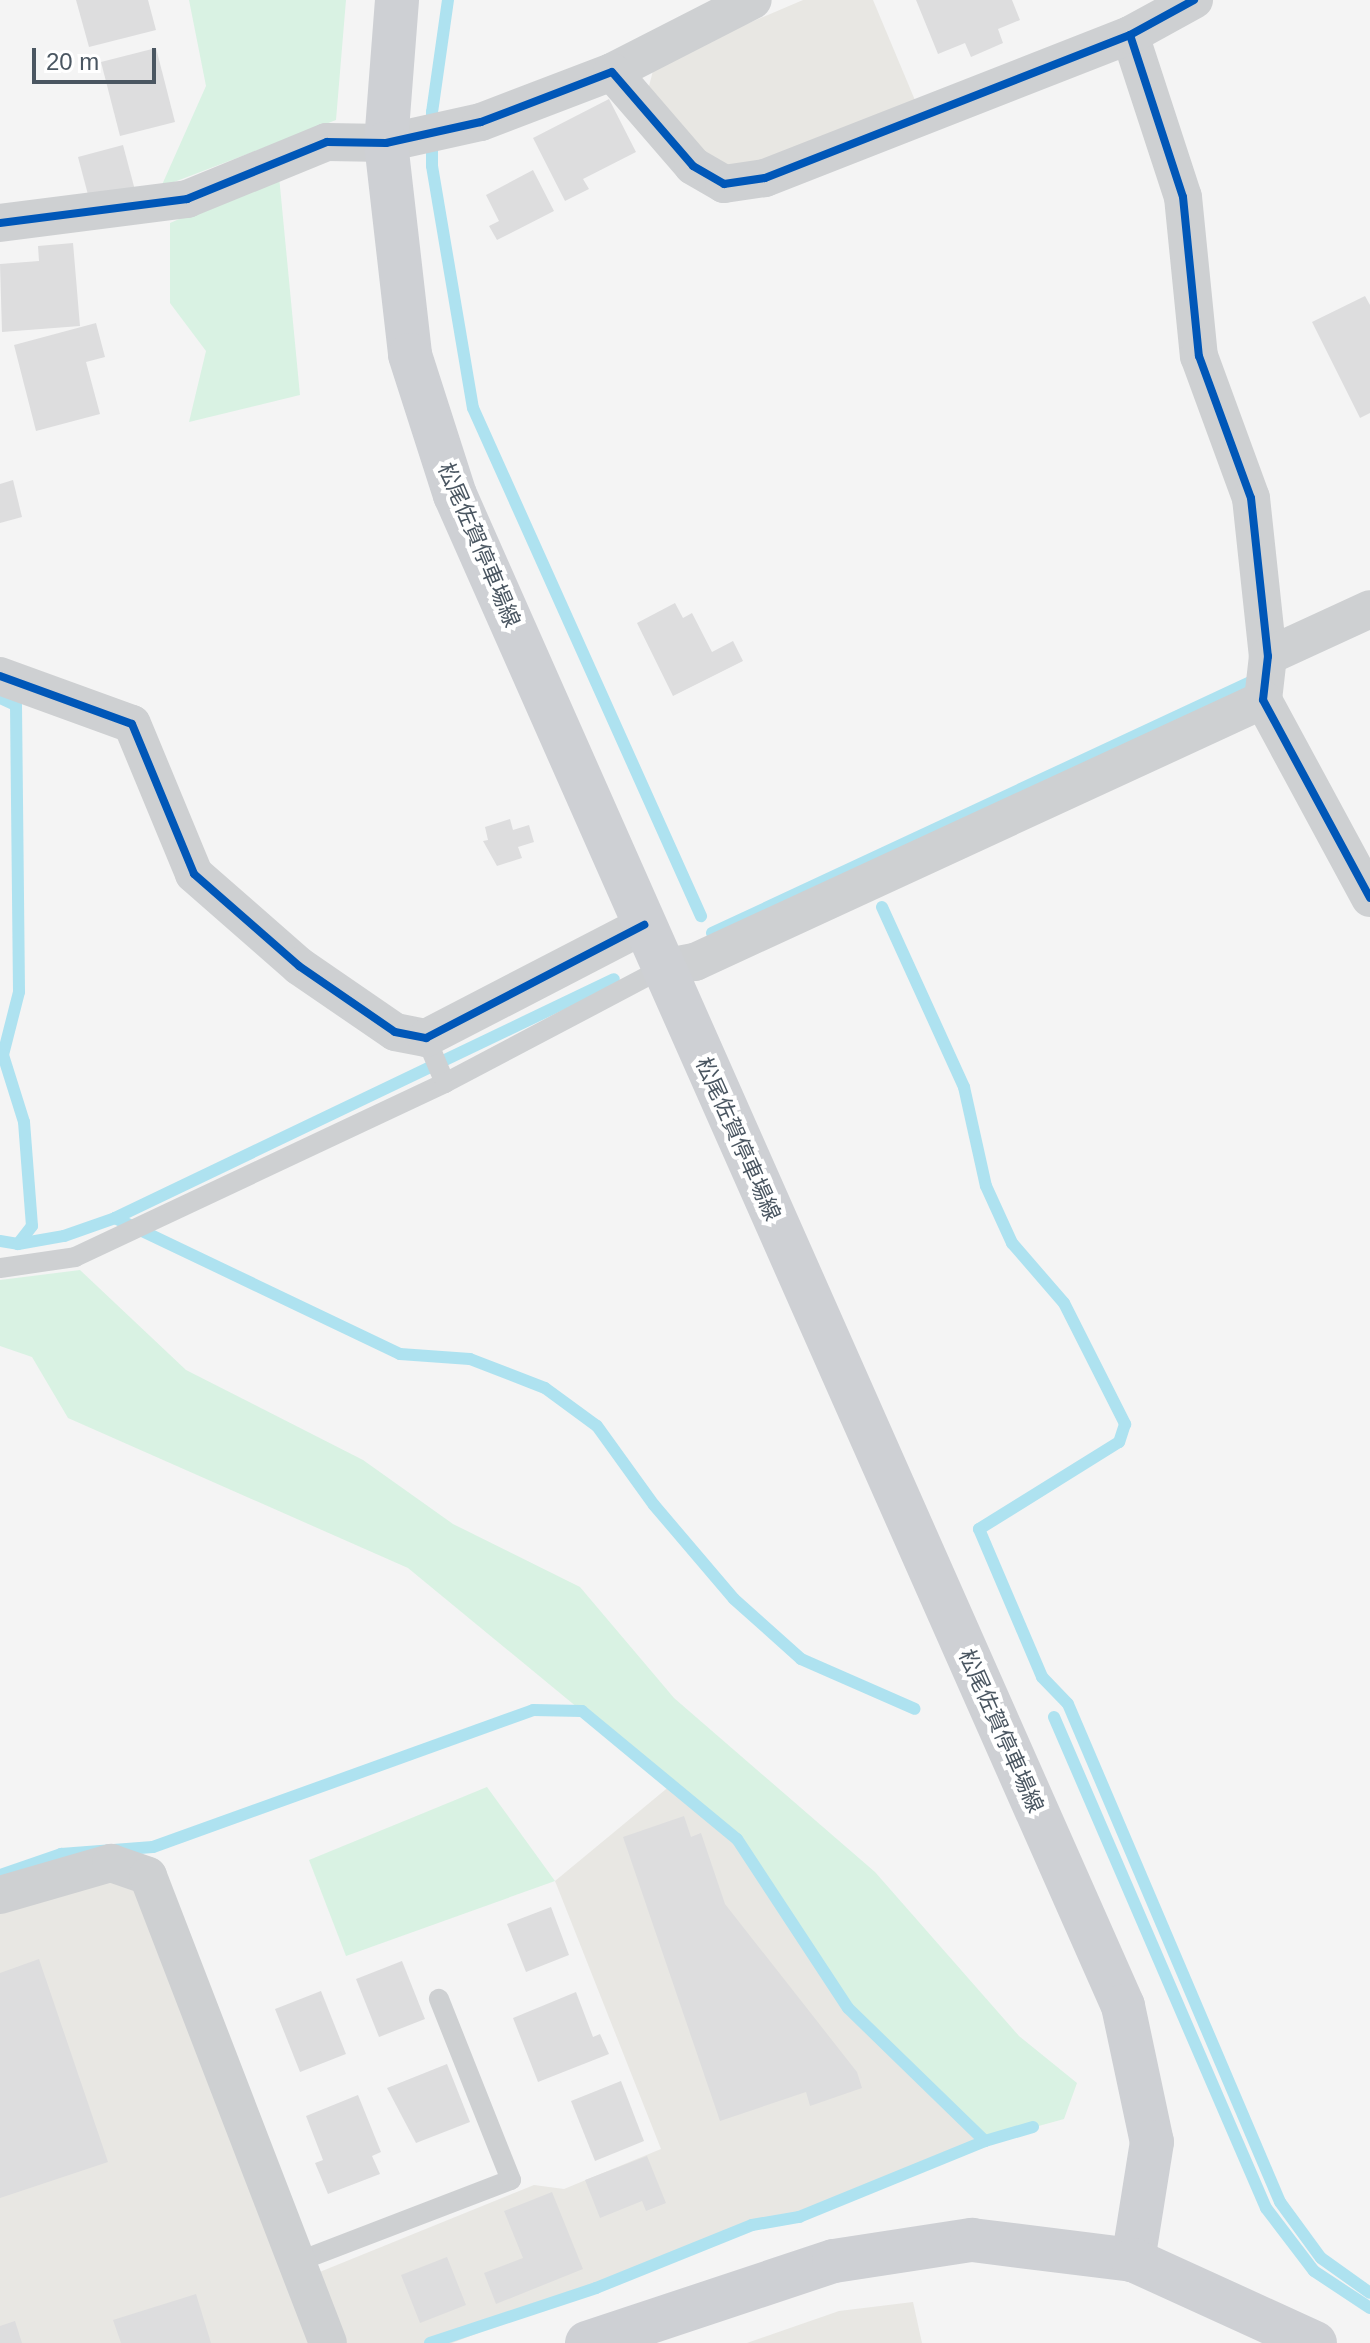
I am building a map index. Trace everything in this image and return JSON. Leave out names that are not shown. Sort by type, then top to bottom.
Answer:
[{"type":"main road","name":"松尾佐賀停車場線","points":[[397,0],[410,355],[455,495],[1123,2006],[1152,2142],[1133,2260]]},
{"type":"main road","points":[[587,2343],[834,2261],[972,2240],[1133,2260],[1315,2343]]},
{"type":"street","points":[[0,223],[187,199],[327,142],[400,140],[449,130],[612,72],[753,0]]},
{"type":"street","points":[[612,72],[693,166],[724,184],[765,178],[1130,35],[1194,0]]},
{"type":"street","points":[[1130,35],[1183,197],[1199,356],[1251,498],[1268,656],[1263,700],[1370,898]]},
{"type":"street","points":[[1268,656],[1370,609]]},
{"type":"street","points":[[0,676],[132,724],[194,874],[299,966],[395,1032],[426,1038],[644,925]]},
{"type":"street","points":[[663,968],[695,962],[1263,700]]},
{"type":"street","points":[[0,1895],[111,1863],[148,1876],[328,2343]]},
{"type":"lane","points":[[0,1268],[75,1257],[445,1083],[663,968]]},
{"type":"lane","points":[[426,1038],[445,1083]]},
{"type":"lane","points":[[297,2262],[511,2180],[439,1999]]},
{"type":"shaded area","points":[[803,0],[873,0],[917,105],[739,174],[690,146],[648,90],[655,63]]},
{"type":"shaded area","points":[[671,1785],[741,1847],[852,2018],[986,2140],[452,2343],[0,2343],[0,1910],[102,1879],[142,1891],[295,2282],[534,2185],[564,2189],[661,2149],[555,1881]]},
{"type":"shaded area","points":[[913,2302],[922,2343],[747,2343],[839,2311]]},
{"type":"green space","points":[[189,0],[346,0],[336,120],[161,187],[206,86]]},
{"type":"green space","points":[[279,176],[300,395],[189,422],[206,351],[170,303],[170,223]]},
{"type":"green space","points":[[80,1270],[186,1370],[363,1460],[453,1524],[580,1587],[674,1698],[875,1872],[1019,2036],[1077,2083],[1064,2119],[985,2141],[848,2008],[737,1839],[408,1568],[68,1418],[32,1357],[0,1346],[0,1280]]},
{"type":"green space","points":[[487,1787],[555,1881],[346,1956],[309,1860]]},
{"type":"building","points":[[76,0],[148,0],[156,30],[89,47]]},
{"type":"building","points":[[916,0],[1012,0],[1020,20],[998,29],[1003,43],[971,57],[965,43],[938,54]]},
{"type":"building","points":[[156,48],[175,122],[120,136],[101,62]]},
{"type":"building","points":[[609,99],[636,152],[583,179],[589,189],[565,201],[533,138]]},
{"type":"building","points":[[123,145],[136,194],[91,206],[78,157]]},
{"type":"building","points":[[533,170],[554,211],[497,240],[489,226],[499,221],[486,195]]},
{"type":"building","points":[[73,243],[80,326],[2,332],[0,264],[39,261],[38,246]]},
{"type":"building","points":[[1365,296],[1370,305],[1370,413],[1360,418],[1312,322]]},
{"type":"building","points":[[96,323],[105,357],[86,362],[100,414],[36,431],[14,345]]},
{"type":"building","points":[[13,480],[22,517],[0,523],[0,484]]},
{"type":"building","points":[[675,603],[683,618],[692,613],[712,652],[733,641],[743,661],[673,696],[637,623]]},
{"type":"building","points":[[510,819],[513,830],[529,825],[534,842],[518,847],[522,858],[497,866],[483,841],[488,840],[485,827]]},
{"type":"building","points":[[684,1816],[691,1837],[701,1833],[725,1904],[857,2072],[862,2088],[810,2106],[806,2092],[720,2121],[623,1837]]},
{"type":"building","points":[[551,1907],[569,1955],[526,1972],[507,1924]]},
{"type":"building","points":[[39,1959],[108,2162],[0,2198],[0,1973]]},
{"type":"building","points":[[402,1961],[425,2019],[379,2037],[356,1979]]},
{"type":"building","points":[[321,1991],[346,2054],[300,2072],[275,2009]]},
{"type":"building","points":[[576,1992],[593,2037],[600,2034],[609,2054],[538,2082],[513,2018]]},
{"type":"building","points":[[447,2064],[470,2122],[416,2143],[387,2088]]},
{"type":"building","points":[[621,2081],[644,2141],[595,2161],[571,2101]]},
{"type":"building","points":[[358,2095],[381,2152],[372,2156],[380,2174],[328,2194],[315,2163],[323,2160],[306,2116]]},
{"type":"building","points":[[647,2156],[666,2203],[646,2211],[642,2201],[600,2218],[585,2180]]},
{"type":"building","points":[[552,2192],[583,2269],[496,2304],[484,2273],[523,2258],[504,2211]]},
{"type":"building","points":[[447,2257],[466,2305],[420,2323],[401,2275]]},
{"type":"building","points":[[196,2294],[211,2343],[121,2343],[113,2320]]},
{"type":"building","points":[[15,2321],[22,2343],[0,2343],[0,2326]]},
{"type":"waterway","points":[[448,0],[432,112],[432,166],[473,408],[701,916]]},
{"type":"waterway","points":[[712,933],[1261,677]]},
{"type":"waterway","points":[[0,698],[16,705],[19,992],[3,1055],[24,1122],[32,1226],[18,1244]]},
{"type":"waterway","points":[[882,907],[964,1087],[986,1186],[1012,1243],[1064,1303],[1125,1424],[1119,1442],[979,1529],[1042,1677],[1068,1704],[1280,2202],[1321,2258],[1370,2293]]},
{"type":"waterway","points":[[0,1241],[18,1244],[64,1236],[115,1218],[614,979]]},
{"type":"waterway","points":[[115,1218],[400,1354],[470,1359],[545,1388],[597,1426],[654,1505],[734,1599],[801,1659],[915,1709]]},
{"type":"waterway","points":[[0,1875],[61,1854],[153,1847],[533,1710],[582,1711],[737,1839],[848,2008],[985,2141]]},
{"type":"waterway","points":[[1054,1717],[1266,2208],[1314,2271],[1370,2308]]},
{"type":"waterway","points":[[430,2343],[596,2288],[752,2225],[799,2217],[985,2141],[1033,2127]]},
{"type":"cycle path","points":[[0,223],[187,199],[327,142],[386,143],[481,122],[612,72],[693,166],[724,184],[765,178],[1130,35],[1194,0]]},
{"type":"cycle path","points":[[1130,35],[1183,197],[1199,356],[1251,498],[1268,656],[1263,700],[1370,898]]},
{"type":"cycle path","points":[[0,676],[132,724],[194,874],[299,966],[395,1032],[426,1038],[644,925]]}]
